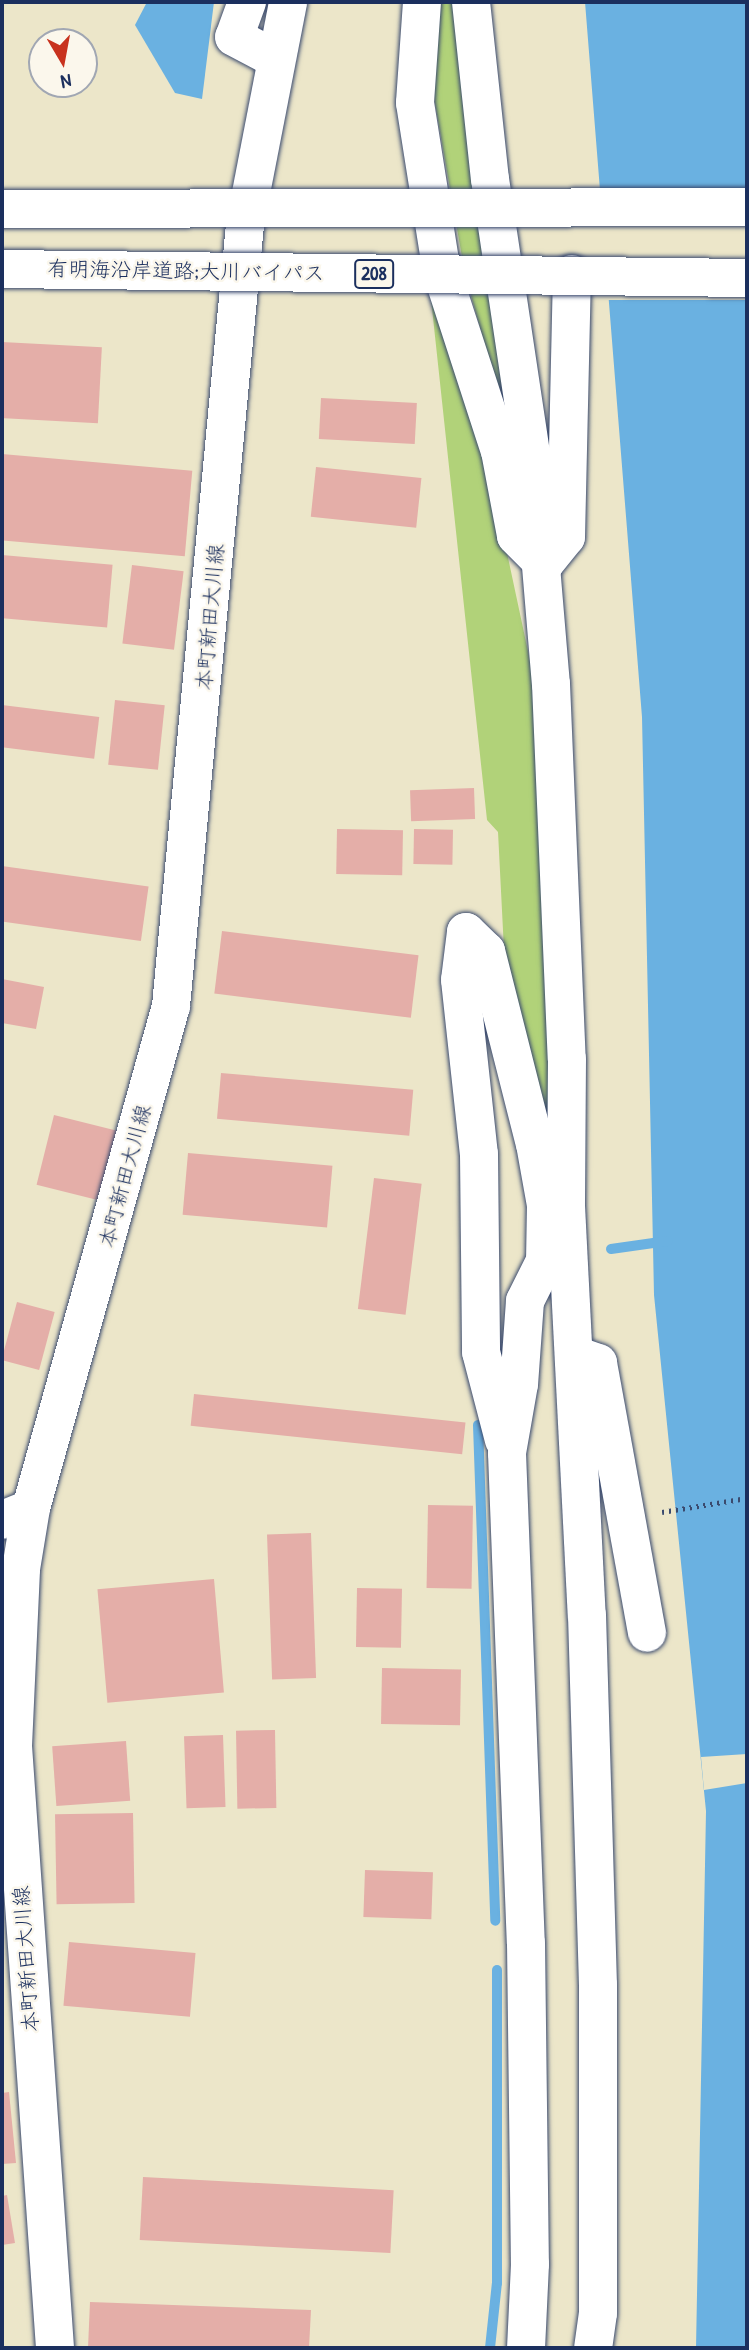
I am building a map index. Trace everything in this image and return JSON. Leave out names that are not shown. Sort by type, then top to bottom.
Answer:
[{"type":"main road","points":[[247,2],[234,37],[274,58]]},
{"type":"main road","name":"本町新田大川線","points":[[55,2348],[13,1746],[21,1569],[16,1514],[171,1006],[245,225],[274,58],[288,2]]},
{"type":"main road","points":[[422,2],[415,103],[442,273],[500,451],[516,536],[544,564]]},
{"type":"main road","points":[[471,2],[490,179],[544,564],[567,1059],[556,1206],[545,1261],[525,1301],[519,1384],[507,1453],[526,1943],[530,2264],[526,2348]]},
{"type":"main road","points":[[2,209],[747,207]]},
{"type":"main road","name":"有明海沿岸道路;大川バイパス","points":[[2,269],[747,278]]},
{"type":"main road","points":[[544,564],[566,537],[572,274]]},
{"type":"main road","points":[[507,1453],[481,1352],[479,1154],[460,980],[466,932],[486,951],[556,1206],[575,1355],[598,1985],[598,2313],[593,2348]]},
{"type":"main road","points":[[575,1355],[598,1363],[647,1633]]},
{"type":"path","points":[[657,1512],[747,1498]]},
{"type":"green space","points":[[440,2],[460,2],[510,435],[465,274],[433,92]]},
{"type":"green space","points":[[431,299],[487,459],[536,689],[552,1153],[504,950],[498,832],[487,820]]},
{"type":"water","points":[[147,2],[214,2],[202,99],[175,93],[135,25]]},
{"type":"water","points":[[585,2],[747,2],[747,2348],[696,2348],[706,1811],[654,1295],[642,717]]},
{"type":"pier","points":[[600,192],[747,192],[747,300],[600,300]]},
{"type":"pier","points":[[747,1754],[747,1783],[704,1790],[701,1757]]},
{"type":"building","points":[[2,342],[102,347],[98,423],[2,418]]},
{"type":"building","points":[[321,398],[417,403],[415,444],[319,439]]},
{"type":"building","points":[[2,454],[192,471],[185,556],[2,540]]},
{"type":"building","points":[[316,467],[421,478],[416,528],[311,517]]},
{"type":"building","points":[[2,555],[113,565],[107,627],[2,618]]},
{"type":"building","points":[[132,565],[184,571],[174,650],[122,643]]},
{"type":"building","points":[[115,700],[165,705],[158,770],[108,765]]},
{"type":"building","points":[[2,705],[99,717],[94,759],[2,747]]},
{"type":"building","points":[[474,788],[475,819],[411,821],[410,790]]},
{"type":"building","points":[[337,829],[403,830],[402,875],[336,874]]},
{"type":"building","points":[[414,829],[453,830],[452,865],[413,864]]},
{"type":"building","points":[[2,866],[149,887],[141,941],[2,922]]},
{"type":"building","points":[[222,931],[419,955],[411,1018],[214,994]]},
{"type":"building","points":[[2,979],[44,987],[36,1029],[2,1023]]},
{"type":"building","points":[[221,1073],[413,1090],[409,1136],[217,1119]]},
{"type":"building","points":[[54,1115],[119,1131],[102,1201],[37,1185]]},
{"type":"building","points":[[188,1153],[332,1166],[327,1227],[183,1215]]},
{"type":"building","points":[[374,1178],[422,1184],[406,1315],[358,1309]]},
{"type":"building","points":[[17,1302],[55,1312],[39,1370],[2,1360]]},
{"type":"building","points":[[194,1394],[466,1423],[462,1454],[191,1426]]},
{"type":"building","points":[[428,1505],[473,1506],[472,1589],[427,1588]]},
{"type":"building","points":[[311,1533],[316,1678],[272,1679],[267,1535]]},
{"type":"building","points":[[214,1579],[224,1693],[107,1703],[97,1589]]},
{"type":"building","points":[[357,1588],[402,1589],[401,1648],[356,1647]]},
{"type":"building","points":[[382,1668],[461,1669],[460,1725],[381,1724]]},
{"type":"building","points":[[275,1730],[276,1808],[237,1809],[236,1731]]},
{"type":"building","points":[[223,1735],[226,1807],[187,1808],[184,1736]]},
{"type":"building","points":[[126,1741],[130,1801],[56,1806],[52,1746]]},
{"type":"building","points":[[133,1813],[135,1903],[57,1904],[55,1814]]},
{"type":"building","points":[[365,1870],[433,1872],[431,1919],[363,1917]]},
{"type":"building","points":[[69,1942],[196,1953],[190,2017],[63,2006]]},
{"type":"building","points":[[9,2092],[16,2163],[2,2164],[2,2093]]},
{"type":"building","points":[[143,2177],[394,2190],[390,2253],[140,2240]]},
{"type":"building","points":[[7,2195],[15,2243],[2,2245],[2,2196]]},
{"type":"building","points":[[90,2302],[311,2310],[309,2348],[88,2348]]},
{"type":"waterway","points":[[611,1249],[667,1241]]},
{"type":"waterway","points":[[478,1425],[495,1921]]},
{"type":"waterway","points":[[490,2348],[497,2283],[497,1970]]}]
